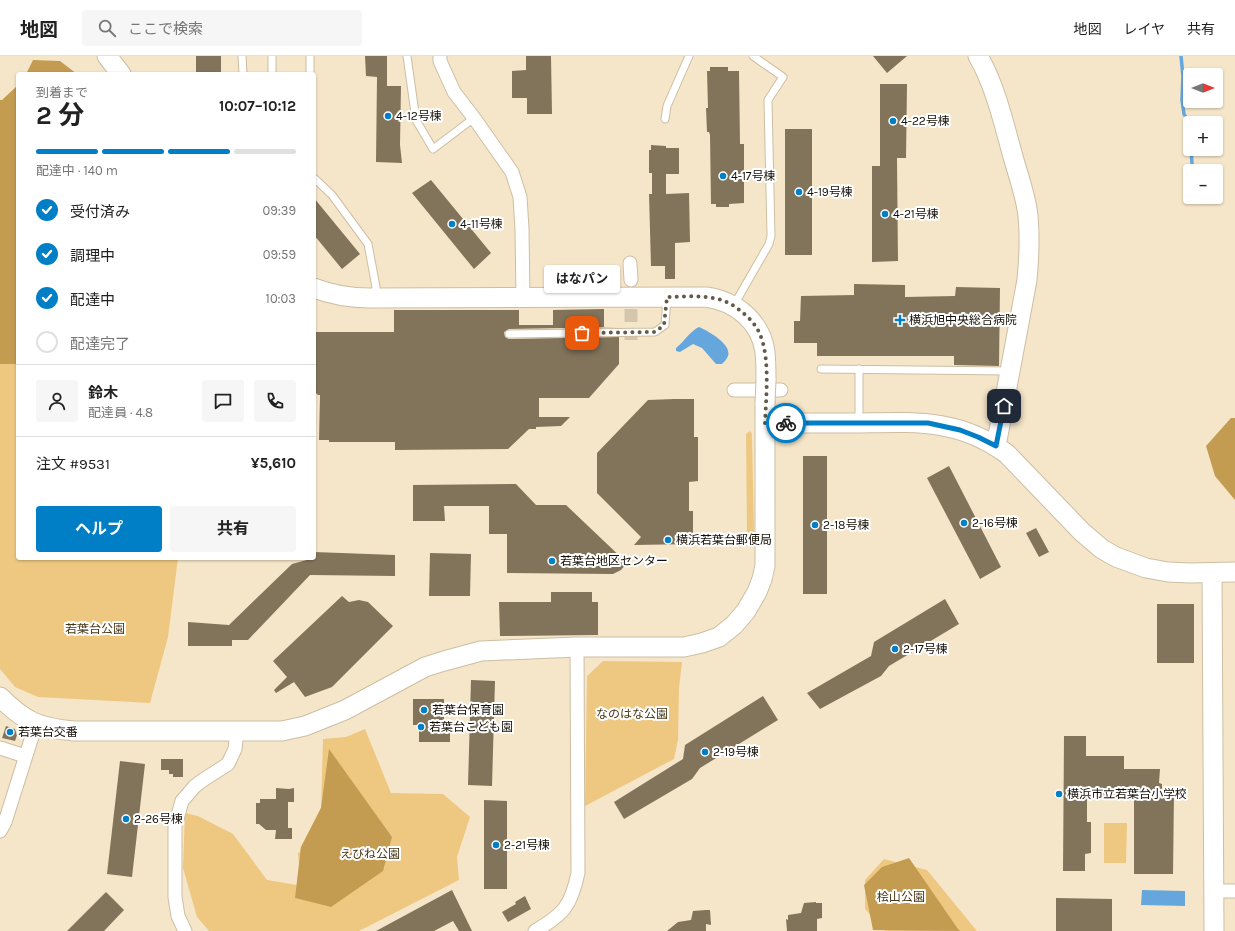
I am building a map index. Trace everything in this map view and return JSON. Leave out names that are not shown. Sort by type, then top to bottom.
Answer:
[{"type":"street","points":[[107,56],[119,72]]},
{"type":"street","points":[[440,56],[440,61],[454,92],[512,172],[520,197],[523,298]]},
{"type":"street","points":[[978,56],[988,77],[1001,112],[1028,215],[1029,259],[1027,280],[998,437],[1018,465],[1082,532],[1102,549],[1125,561],[1146,568],[1168,572],[1235,572]]},
{"type":"street","points":[[630,263],[631,280]]},
{"type":"street","points":[[0,696],[10,706],[36,724],[56,730],[282,731],[305,726],[325,718],[365,700],[425,667],[465,655],[481,651],[577,647],[684,647],[702,643],[719,636],[734,626],[746,611],[757,592],[762,580],[765,566],[765,403],[773,385],[761,336],[754,324],[734,306],[725,301],[706,297],[354,298],[316,289]]},
{"type":"street","points":[[734,390],[773,385]]},
{"type":"street","points":[[765,423],[859,416],[940,425],[960,430],[978,437],[998,437]]},
{"type":"street","points":[[1212,573],[1214,931]]},
{"type":"street","points":[[534,931],[553,920],[565,908],[574,893],[578,873],[577,647]]},
{"type":"street","points":[[0,831],[5,822],[36,724]]},
{"type":"street","points":[[185,931],[178,916],[175,897],[175,826],[182,801],[194,786],[228,764],[235,749],[237,731]]},
{"type":"street","points":[[0,748],[25,756]]},
{"type":"street","points":[[1214,890],[1235,891]]},
{"type":"lane","points":[[242,56],[243,72]]},
{"type":"lane","points":[[272,56],[272,72]]},
{"type":"lane","points":[[310,56],[310,72]]},
{"type":"lane","points":[[408,56],[416,120],[433,150],[474,118]]},
{"type":"lane","points":[[664,119],[666,106],[689,56]]},
{"type":"lane","points":[[734,306],[769,244],[771,236],[768,100],[783,77],[752,56]]},
{"type":"lane","points":[[316,180],[332,195],[368,244],[376,287],[374,298]]},
{"type":"lane","points":[[509,334],[655,332],[664,325],[667,297]]},
{"type":"lane","points":[[821,370],[1010,371]]},
{"type":"lane","points":[[859,370],[859,416]]},
{"type":"green space","points":[[33,60],[60,61],[74,72],[27,72]]},
{"type":"green space","points":[[16,87],[16,364],[0,364],[0,100],[2,100]]},
{"type":"green space","name":"若葉台公園","points":[[16,103],[16,560],[178,560],[168,637],[150,703],[38,697],[15,687],[0,669],[0,105]]},
{"type":"green space","points":[[1231,418],[1235,418],[1235,500],[1215,476],[1206,446]]},
{"type":"green space","points":[[750,431],[752,434],[754,532],[753,535],[750,536],[747,532],[746,434]]},
{"type":"green space","name":"なのはな公園","points":[[603,661],[682,662],[679,688],[678,740],[674,759],[585,806],[587,676]]},
{"type":"green space","name":"えびね公園","points":[[365,729],[391,793],[443,794],[470,817],[457,857],[459,880],[359,931],[209,931],[197,917],[183,868],[185,813],[198,816],[233,834],[267,880],[297,885],[299,864],[298,853],[300,852],[301,847],[321,808],[323,739],[346,737]]},
{"type":"green space","points":[[329,749],[392,837],[383,871],[331,907],[295,898],[301,847],[321,808]]},
{"type":"green space","points":[[1104,823],[1127,823],[1126,863],[1104,863]]},
{"type":"green space","name":"桧山公園","points":[[909,858],[960,931],[873,930],[864,885],[882,867]]},
{"type":"green space","name":"桧山公園","points":[[884,859],[927,870],[977,931],[885,931],[865,909],[865,880]]},
{"type":"water","points":[[699,327],[718,338],[726,347],[728,356],[722,364],[716,364],[702,348],[693,344],[680,352],[676,351],[676,348],[692,331]]},
{"type":"water","points":[[1142,890],[1185,891],[1185,906],[1141,905]]},
{"type":"building","points":[[196,56],[221,56],[221,72],[196,72]]},
{"type":"building","name":"4-12号棟","points":[[365,56],[387,56],[387,86],[401,86],[400,145],[402,163],[376,162],[377,77],[366,76]]},
{"type":"building","points":[[526,56],[551,56],[552,114],[527,114],[527,98],[512,98],[512,71],[526,70]]},
{"type":"building","points":[[873,56],[907,56],[887,73]]},
{"type":"building","points":[[710,67],[728,67],[728,71],[739,71],[740,144],[744,144],[744,203],[729,204],[729,207],[716,207],[716,204],[711,204],[710,135],[709,132],[707,132],[706,108],[708,108],[707,71],[710,71]]},
{"type":"building","points":[[880,84],[907,84],[906,158],[897,158],[898,261],[872,262],[872,166],[880,166]]},
{"type":"building","name":"4-19号棟","points":[[785,129],[812,129],[812,255],[785,255]]},
{"type":"building","points":[[651,145],[666,146],[666,148],[679,148],[679,174],[666,174],[666,194],[689,193],[690,242],[675,243],[675,279],[665,279],[665,266],[651,266],[649,194],[652,194],[652,173],[649,173],[649,150],[651,150]]},
{"type":"building","name":"4-11号棟","points":[[431,180],[491,253],[474,269],[412,193]]},
{"type":"building","points":[[316,200],[360,254],[342,269],[316,237]]},
{"type":"building","points":[[854,284],[905,285],[905,297],[955,296],[956,287],[1000,288],[999,366],[954,365],[954,356],[817,356],[817,343],[794,343],[794,321],[800,321],[801,296],[854,295]]},
{"type":"building","points":[[604,309],[604,327],[619,327],[509,329],[504,332],[505,337],[509,339],[619,337],[619,364],[589,398],[539,398],[539,417],[570,417],[561,426],[536,427],[536,429],[529,429],[508,449],[395,450],[395,442],[329,442],[329,440],[319,440],[320,395],[316,393],[316,332],[394,332],[394,310],[519,310],[519,325],[553,325],[553,310]]},
{"type":"building","points":[[694,399],[694,437],[698,437],[698,481],[689,482],[689,511],[693,511],[693,544],[634,545],[641,537],[597,493],[597,453],[648,400]]},
{"type":"building","name":"2-18号棟","points":[[803,456],[827,456],[827,594],[803,594]]},
{"type":"building","name":"2-16号棟","points":[[949,466],[1001,567],[980,579],[927,478]]},
{"type":"building","points":[[516,484],[536,505],[566,505],[627,563],[621,570],[613,574],[507,573],[507,534],[489,534],[489,506],[444,506],[445,521],[413,521],[413,485]]},
{"type":"building","points":[[1036,528],[1049,552],[1039,557],[1026,533]]},
{"type":"building","points":[[316,552],[395,555],[395,576],[310,575],[248,640],[232,640],[232,646],[188,646],[188,622],[229,625],[292,564],[307,560],[316,560]]},
{"type":"building","points":[[430,553],[471,554],[470,596],[429,596]]},
{"type":"building","points":[[551,592],[592,592],[592,602],[598,602],[598,635],[500,636],[499,602],[551,602]]},
{"type":"building","points":[[342,596],[349,602],[359,600],[368,602],[393,626],[332,687],[305,697],[294,682],[276,693],[274,690],[287,677],[273,661]]},
{"type":"building","name":"2-17号棟","points":[[945,599],[959,624],[889,666],[881,676],[820,709],[807,693],[871,656],[874,642]]},
{"type":"building","points":[[1157,604],[1194,604],[1194,663],[1157,663]]},
{"type":"building","points":[[471,680],[495,681],[492,786],[468,785]]},
{"type":"building","name":"2-19号棟","points":[[763,696],[778,720],[700,768],[692,779],[624,819],[614,802],[683,759],[685,745]]},
{"type":"building","points":[[413,699],[444,699],[444,720],[450,720],[450,742],[419,742],[419,725],[413,725]]},
{"type":"building","name":"若葉台交番","points":[[6,726],[15,729],[17,735],[15,741],[2,738]]},
{"type":"building","points":[[1064,736],[1086,736],[1086,756],[1124,756],[1124,769],[1160,769],[1159,783],[1162,784],[1162,792],[1174,792],[1173,874],[1134,874],[1134,798],[1087,798],[1087,822],[1091,822],[1091,853],[1085,854],[1085,871],[1063,871]]},
{"type":"building","points":[[161,759],[183,759],[183,777],[173,777],[173,774],[169,774],[169,770],[161,770]]},
{"type":"building","name":"2-26号棟","points":[[120,761],[145,764],[132,877],[107,874]]},
{"type":"building","points":[[276,788],[294,788],[294,802],[288,802],[288,828],[292,828],[292,839],[275,839],[276,830],[266,830],[259,824],[256,824],[256,803],[260,803],[260,799],[276,799]]},
{"type":"building","name":"2-21号棟","points":[[484,800],[507,801],[507,889],[484,889]]},
{"type":"building","points":[[452,890],[472,931],[459,931],[453,921],[434,931],[376,931]]},
{"type":"building","points":[[106,892],[124,910],[104,931],[67,931]]},
{"type":"building","points":[[525,896],[531,909],[508,922],[502,912],[516,904],[515,902]]},
{"type":"building","points":[[1056,898],[1112,899],[1112,931],[1056,931]]},
{"type":"building","points":[[804,903],[822,903],[822,918],[817,919],[817,931],[787,931],[786,919],[788,920],[788,915],[801,913]]},
{"type":"building","points":[[710,910],[711,925],[706,924],[706,931],[667,931],[678,922],[691,920],[693,911]]},
{"type":"waterway","points":[[1181,56],[1183,76],[1182,100],[1185,116]]},
{"type":"waterway","points":[[1191,156],[1192,164]]},
{"type":"tunnel","points":[[631,290],[631,340]]},
{"type":"way so far","points":[[582,333],[655,332],[664,325],[667,297],[706,297],[725,301],[746,315],[754,324],[761,336],[765,351],[766,366],[765,423],[786,423]]},
{"type":"place","name":"4-12号棟","points":[[388,116]]},
{"type":"place","name":"4-22号棟","points":[[893,121]]},
{"type":"place","name":"4-17号棟","points":[[723,176]]},
{"type":"place","name":"4-19号棟","points":[[799,192]]},
{"type":"place","name":"4-21号棟","points":[[885,214]]},
{"type":"place","name":"4-11号棟","points":[[452,224]]},
{"type":"place","name":"横浜旭中央総合病院","points":[[900,320]]},
{"type":"place","name":"はなパン","points":[[582,333]]},
{"type":"place","name":"2-16号棟","points":[[964,523]]},
{"type":"place","name":"2-18号棟","points":[[815,525]]},
{"type":"place","name":"横浜若葉台郵便局","points":[[668,540]]},
{"type":"place","name":"若葉台地区センター","points":[[552,561]]},
{"type":"place","name":"2-17号棟","points":[[895,649]]},
{"type":"place","name":"若葉台保育園","points":[[424,710]]},
{"type":"place","name":"若葉台こども園","points":[[421,727]]},
{"type":"place","name":"若葉台交番","points":[[10,732]]},
{"type":"place","name":"2-19号棟","points":[[705,752]]},
{"type":"place","name":"横浜市立若葉台小学校","points":[[1059,794]]},
{"type":"place","name":"2-26号棟","points":[[126,819]]},
{"type":"place","name":"2-21号棟","points":[[496,845]]},
{"type":"route","points":[[786,423],[928,423],[960,430],[996,446],[1004,406]]}]
